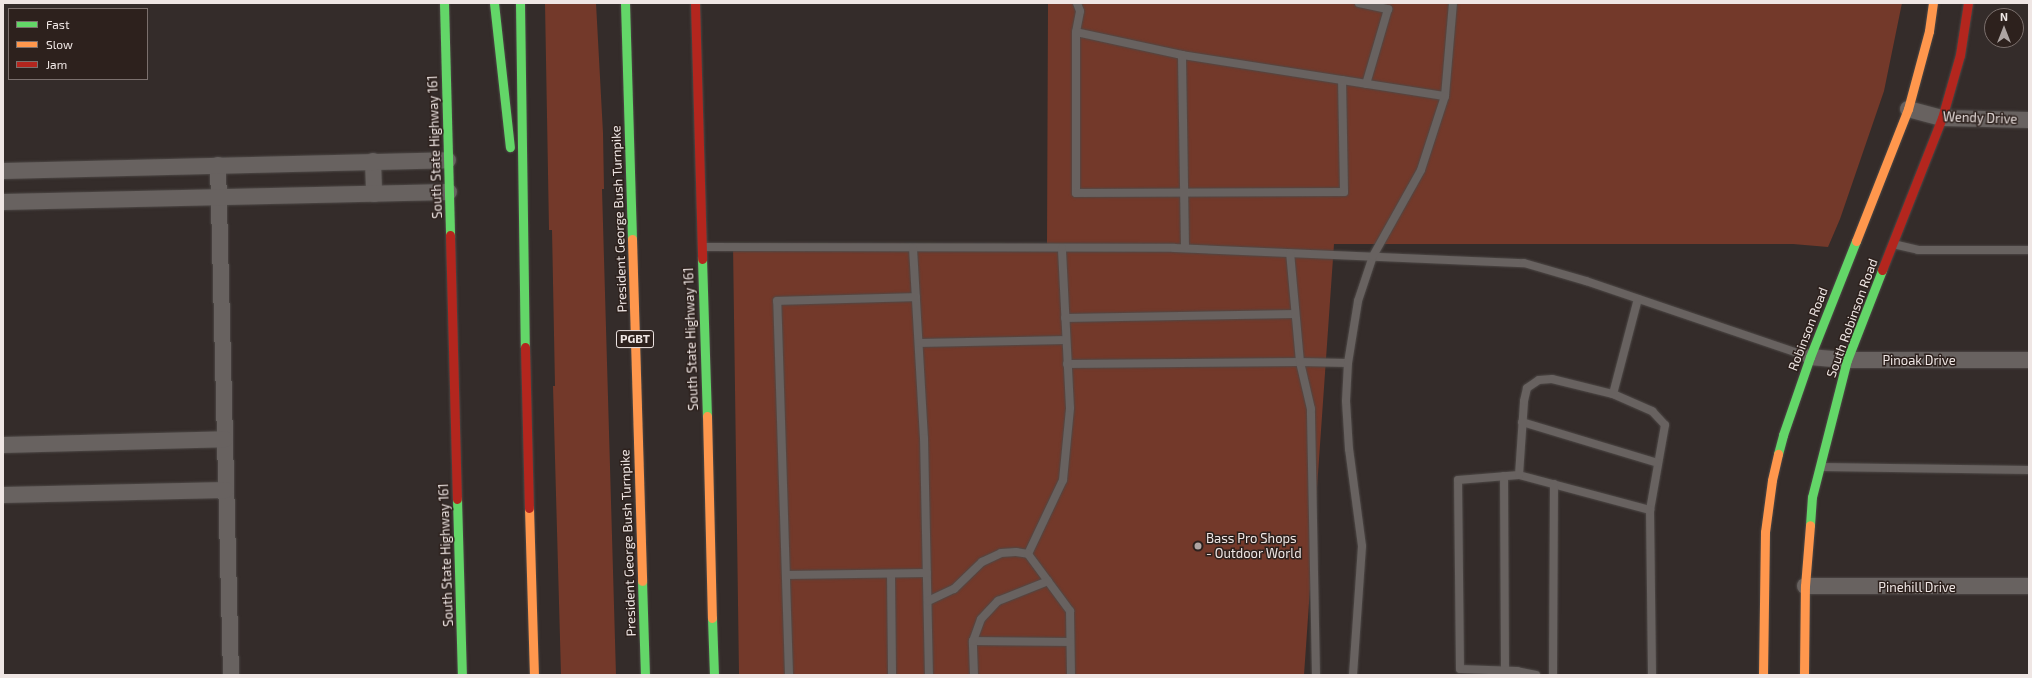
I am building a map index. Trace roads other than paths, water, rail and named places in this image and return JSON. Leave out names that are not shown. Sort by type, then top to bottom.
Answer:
[{"type":"main road","name":"South State Highway 161","points":[[444,3],[462,675]]},
{"type":"main road","points":[[494,3],[511,156]]},
{"type":"main road","points":[[520,3],[522,250],[534,675]]},
{"type":"main road","name":"President George Bush Turnpike","points":[[625,3],[645,675]]},
{"type":"main road","name":"South State Highway 161","points":[[694,3],[714,675]]},
{"type":"main road","name":"Robinson Road","points":[[1762,675],[1765,539],[1772,480],[1783,435],[1810,357],[1908,109],[1929,31],[1933,3]]},
{"type":"main road","name":"South Robinson Road","points":[[1804,675],[1805,586],[1812,497],[1847,360],[1942,118],[1960,55],[1968,3]]},
{"type":"main road","points":[[513,172],[522,250]]},
{"type":"street","name":"Wendy Drive","points":[[1908,109],[1942,118],[2029,120]]},
{"type":"street","points":[[3,171],[448,160]]},
{"type":"street","points":[[373,161],[374,194]]},
{"type":"street","points":[[218,165],[231,675]]},
{"type":"street","points":[[3,202],[449,192]]},
{"type":"street","name":"Pinoak Drive","points":[[1810,357],[1847,360],[2029,360]]},
{"type":"street","points":[[3,444],[225,439]]},
{"type":"street","points":[[3,495],[226,490]]},
{"type":"street","name":"Pinehill Drive","points":[[1805,586],[2029,586]]},
{"type":"lane","points":[[1078,3],[1080,11],[1076,32],[1076,193],[1184,194],[1344,192],[1342,80]]},
{"type":"lane","points":[[1359,3],[1388,9],[1366,84]]},
{"type":"lane","points":[[1353,675],[1362,546],[1349,449],[1346,400],[1348,363],[1358,301],[1373,256],[1421,170],[1444,96],[1453,3]]},
{"type":"lane","points":[[1076,32],[1182,55],[1444,96]]},
{"type":"lane","points":[[1182,55],[1185,248]]},
{"type":"lane","points":[[1892,244],[1918,250],[2029,250]]},
{"type":"lane","points":[[702,247],[1185,248],[1524,262],[1810,357]]},
{"type":"lane","points":[[913,248],[924,431],[929,675]]},
{"type":"lane","points":[[1028,554],[1063,480],[1070,408],[1062,248]]},
{"type":"lane","points":[[1290,253],[1300,362],[1310,409],[1316,675]]},
{"type":"lane","points":[[789,675],[777,301],[916,297]]},
{"type":"lane","points":[[1612,394],[1638,299]]},
{"type":"lane","points":[[1065,318],[1295,314]]},
{"type":"lane","points":[[919,343],[1066,340]]},
{"type":"lane","points":[[1067,364],[1348,363]]},
{"type":"lane","points":[[1519,475],[1522,422],[1526,388],[1539,380],[1552,379],[1612,394],[1652,411],[1665,425],[1650,510],[1652,675]]},
{"type":"lane","points":[[1522,422],[1658,463]]},
{"type":"lane","points":[[1820,466],[2029,470]]},
{"type":"lane","points":[[1536,675],[1460,669],[1458,480],[1519,475],[1650,510]]},
{"type":"lane","points":[[1504,476],[1505,673]]},
{"type":"lane","points":[[1554,484],[1554,675]]},
{"type":"lane","points":[[928,601],[954,589],[982,562],[1001,553],[1016,552],[1028,554],[1070,611],[1071,675]]},
{"type":"lane","points":[[786,575],[927,573]]},
{"type":"lane","points":[[891,574],[892,675]]},
{"type":"lane","points":[[974,675],[973,641],[981,619],[998,601],[1048,581]]},
{"type":"lane","points":[[973,641],[1070,642]]},
{"type":"place","name":"Bass Pro Shops - Outdoor World","points":[[1198,546]]}]
